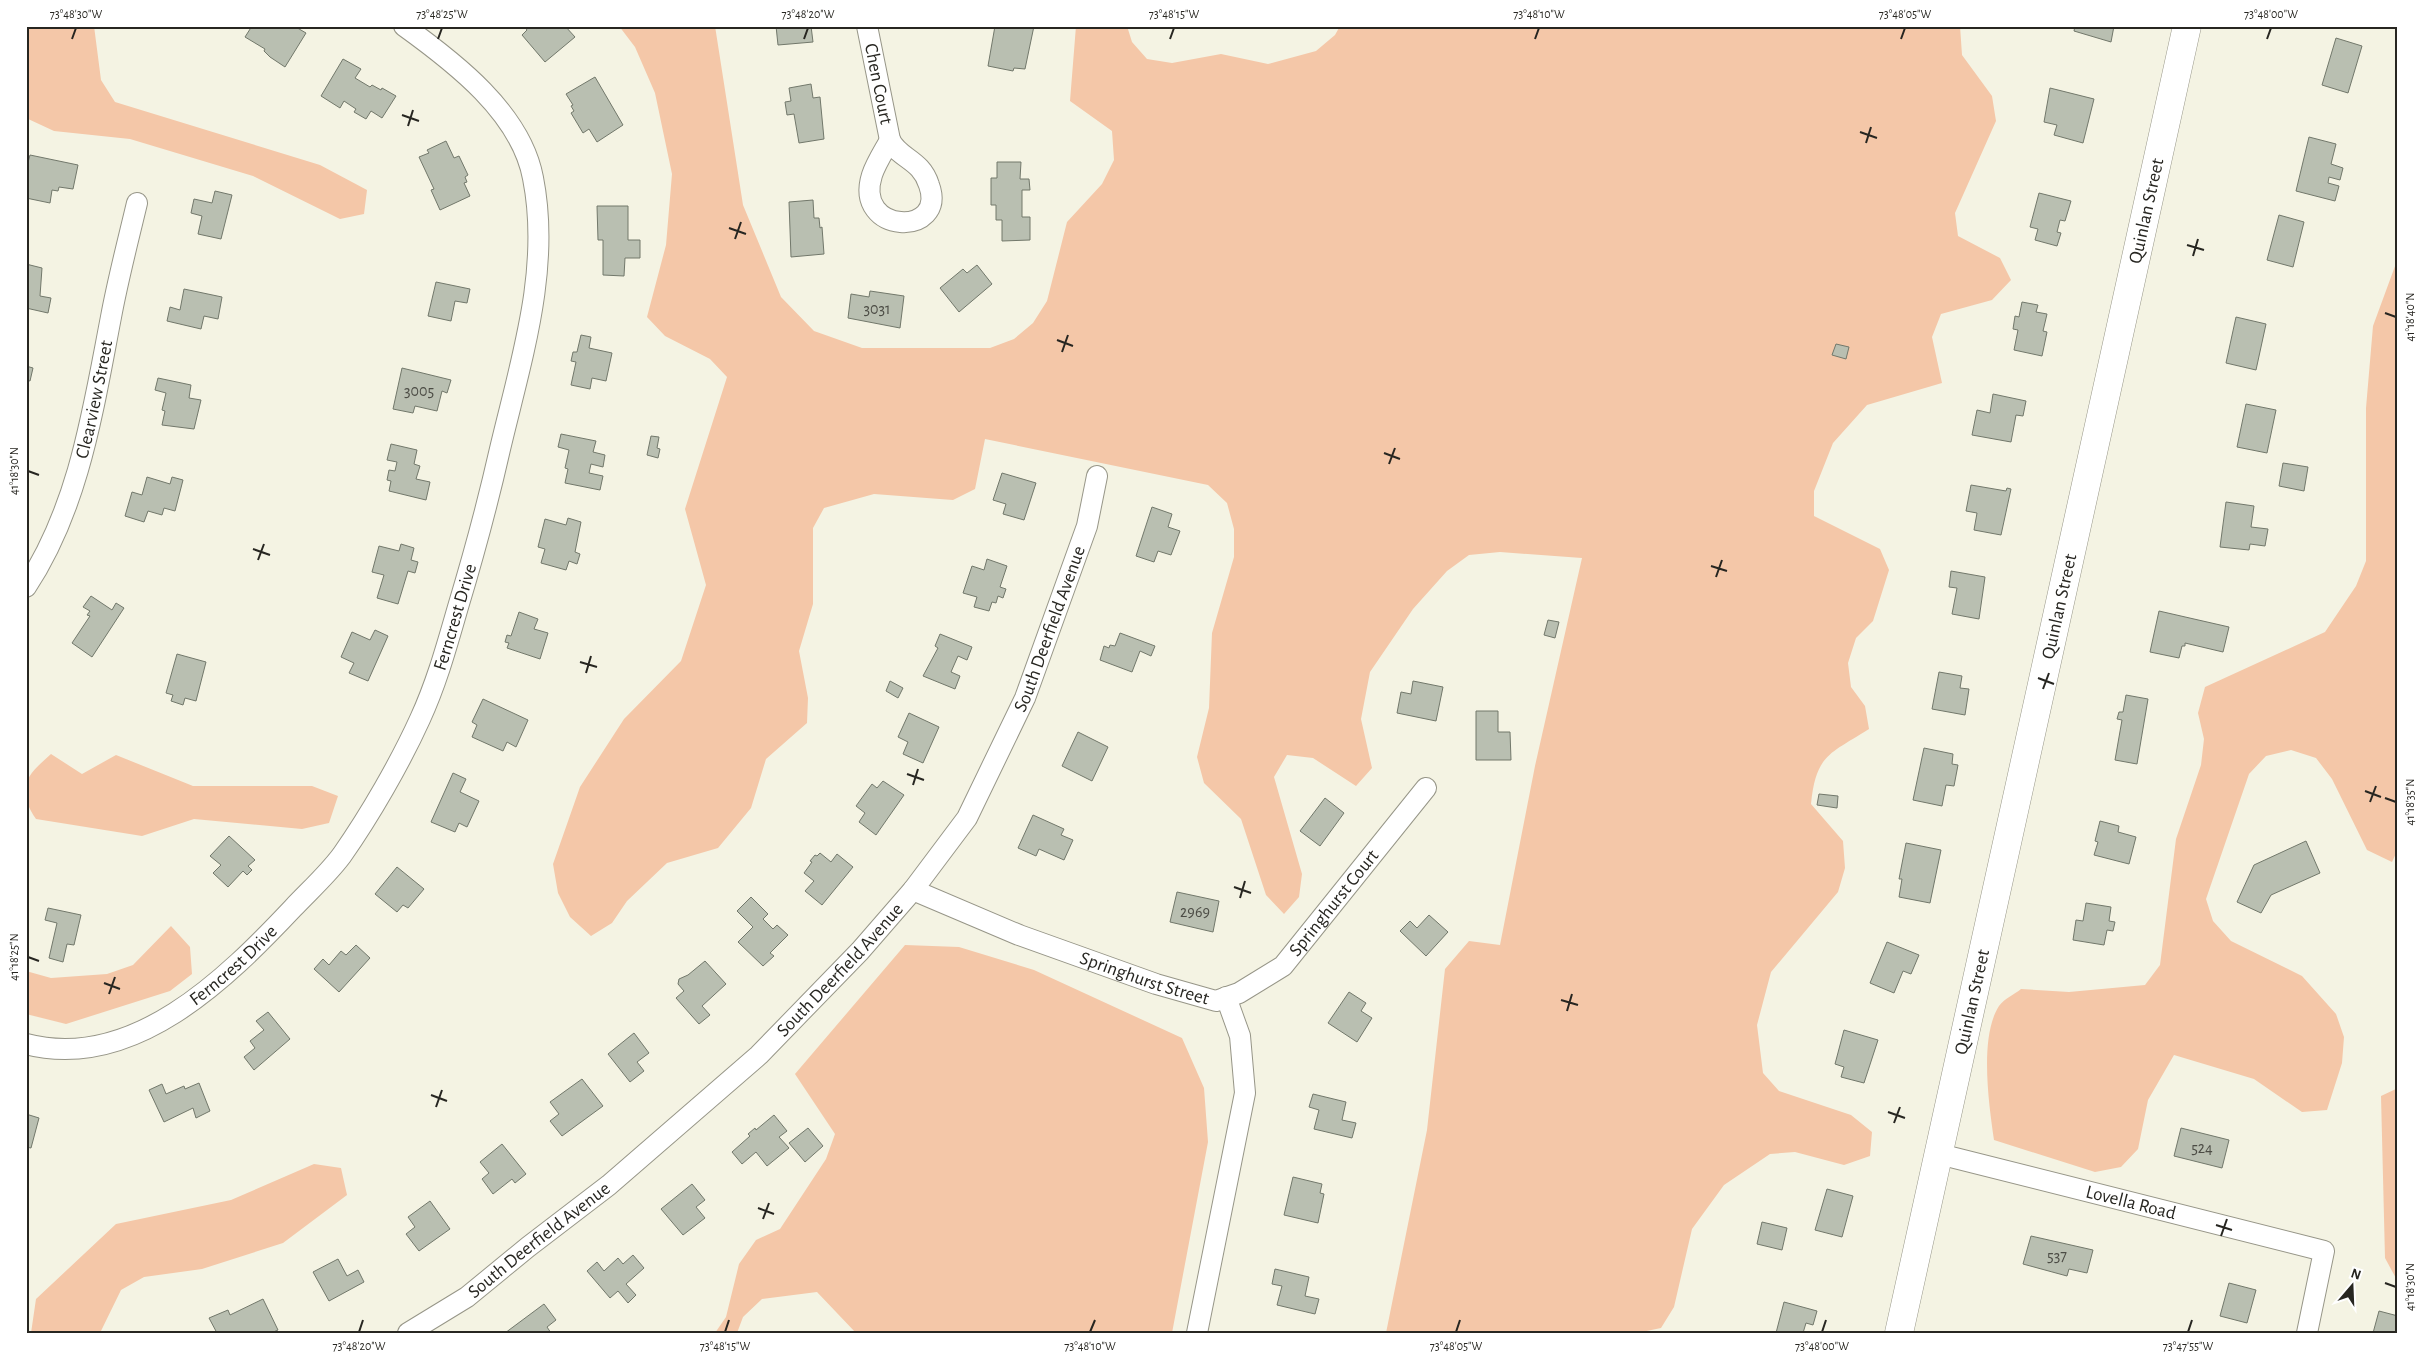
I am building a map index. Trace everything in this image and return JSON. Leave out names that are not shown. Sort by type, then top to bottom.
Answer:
[{"type":"street","name":"Ferncrest Drive","points":[[26,1044],[36,1047],[78,1048],[109,1044],[145,1029],[186,1007],[250,953],[341,856],[394,771],[438,677],[482,526],[522,353],[537,277],[539,243],[533,176],[523,149],[507,120],[486,94],[433,47],[404,26]]},
{"type":"street","name":"Chen Court","points":[[867,26],[890,140]]},
{"type":"street","name":"Quinlan Street","points":[[1899,1333],[2187,26]]},
{"type":"street","name":"Clearview Street","points":[[26,587],[50,547],[72,489],[85,445],[115,294],[137,203]]},
{"type":"street","name":"South Deerfield Avenue","points":[[408,1333],[467,1297],[609,1185],[752,1061],[860,952],[913,890],[967,818],[1026,698],[1087,526],[1097,476]]},
{"type":"street","name":"Springhurst Court","points":[[1226,997],[1240,993],[1283,966],[1426,788]]},
{"type":"street","name":"Springhurst Street","points":[[913,890],[1018,935],[1156,984],[1216,1000],[1226,997],[1240,1036],[1245,1093],[1197,1333]]},
{"type":"street","name":"Lovella Road","points":[[1939,1154],[2324,1251],[2307,1333]]},
{"type":"shaded area","points":[[26,26],[94,26],[101,80],[115,102],[320,165],[367,190],[364,214],[340,219],[253,176],[130,139],[54,131],[26,118]]},
{"type":"shaded area","points":[[619,26],[715,26],[743,205],[781,297],[814,331],[862,348],[990,348],[1014,339],[1033,323],[1047,301],[1067,222],[1102,184],[1114,160],[1112,131],[1070,101],[1076,26],[1127,26],[1132,42],[1147,59],[1172,63],[1221,54],[1268,64],[1316,51],[1335,35],[1340,26],[1960,26],[1962,55],[1992,96],[1996,121],[1955,213],[1958,236],[2000,258],[2011,280],[1992,300],[1941,314],[1932,337],[1942,383],[1867,405],[1833,443],[1814,491],[1814,516],[1880,549],[1889,570],[1873,621],[1856,638],[1848,663],[1851,687],[1865,706],[1869,729],[1827,757],[1821,765],[1813,787],[1811,804],[1843,841],[1845,868],[1838,892],[1771,972],[1757,1025],[1763,1073],[1779,1091],[1851,1115],[1872,1132],[1870,1156],[1844,1165],[1795,1152],[1770,1154],[1724,1185],[1692,1229],[1674,1307],[1661,1328],[1637,1333],[1386,1333],[1427,1130],[1445,969],[1469,941],[1500,945],[1535,766],[1582,558],[1500,552],[1469,555],[1447,571],[1413,609],[1370,672],[1361,719],[1372,768],[1356,786],[1313,758],[1287,755],[1274,777],[1302,874],[1299,897],[1284,914],[1266,895],[1241,819],[1204,783],[1197,757],[1209,708],[1212,633],[1234,557],[1234,529],[1227,503],[1208,485],[985,439],[975,489],[953,500],[874,494],[824,508],[813,528],[813,604],[799,651],[808,698],[807,723],[766,759],[751,808],[718,848],[667,863],[627,901],[612,923],[591,936],[570,917],[558,893],[553,864],[580,787],[624,719],[681,661],[706,585],[685,509],[727,377],[710,359],[665,336],[647,317],[666,245],[672,174],[655,93],[635,47]]},
{"type":"shaded area","points":[[2398,258],[2398,849],[2392,862],[2367,850],[2332,779],[2316,758],[2291,750],[2266,756],[2249,774],[2206,899],[2213,921],[2231,941],[2302,976],[2336,1014],[2344,1037],[2342,1063],[2327,1110],[2302,1112],[2254,1079],[2174,1055],[2148,1100],[2138,1149],[2121,1167],[2095,1172],[1994,1140],[1988,1090],[1987,1053],[1993,1019],[2001,1003],[2021,989],[2069,992],[2145,985],[2160,965],[2176,839],[2201,765],[2204,739],[2198,713],[2205,687],[2325,632],[2356,586],[2366,561],[2366,408],[2373,326]]},
{"type":"shaded area","points":[[51,754],[82,774],[116,755],[193,786],[312,786],[338,796],[329,823],[302,829],[194,819],[142,836],[36,819],[26,799],[26,783],[35,769]]},
{"type":"shaded area","points":[[171,926],[190,947],[192,974],[170,991],[66,1024],[26,1014],[26,971],[51,978],[107,974],[133,965]]},
{"type":"shaded area","points":[[905,945],[959,947],[1034,970],[1182,1038],[1204,1088],[1208,1142],[1172,1333],[856,1333],[817,1292],[762,1299],[743,1317],[737,1333],[715,1333],[726,1317],[739,1264],[756,1240],[780,1229],[826,1159],[835,1134],[795,1074]]},
{"type":"shaded area","points":[[2398,1088],[2398,1282],[2385,1258],[2381,1096]]},
{"type":"shaded area","points":[[314,1164],[341,1168],[347,1195],[283,1243],[202,1269],[144,1277],[121,1290],[100,1333],[31,1333],[36,1299],[116,1224],[231,1200]]},
{"type":"building","points":[[252,26],[294,26],[306,33],[285,67],[270,57],[264,51],[265,49],[245,37]]},
{"type":"building","points":[[524,26],[565,26],[575,37],[545,62],[522,35],[527,30]]},
{"type":"building","points":[[776,26],[811,26],[813,42],[778,45]]},
{"type":"building","points":[[995,26],[1034,26],[1025,69],[1014,68],[1013,71],[988,66]]},
{"type":"building","points":[[2075,26],[2114,26],[2111,42],[2074,31]]},
{"type":"building","points":[[2336,38],[2362,46],[2348,93],[2322,85]]},
{"type":"building","points":[[343,59],[361,69],[355,78],[370,87],[372,85],[381,90],[382,88],[396,96],[382,118],[371,111],[366,119],[354,112],[356,109],[344,101],[340,108],[321,96]]},
{"type":"building","points":[[595,77],[623,125],[597,142],[589,129],[583,133],[571,113],[574,111],[571,106],[573,105],[566,94]]},
{"type":"building","points":[[811,84],[813,98],[820,97],[824,139],[799,143],[794,114],[787,115],[785,102],[791,101],[789,88]]},
{"type":"building","points":[[2050,88],[2094,99],[2083,143],[2054,135],[2057,125],[2044,122]]},
{"type":"building","points":[[2309,137],[2336,144],[2331,164],[2343,168],[2340,180],[2329,177],[2328,183],[2339,186],[2335,201],[2296,191]]},
{"type":"building","points":[[446,141],[454,158],[459,156],[468,175],[465,177],[467,182],[464,183],[470,196],[440,210],[431,190],[434,189],[419,157],[429,153],[427,150]]},
{"type":"building","points":[[30,155],[78,165],[73,189],[59,187],[58,191],[52,190],[50,203],[26,198],[26,170]]},
{"type":"building","points":[[997,162],[1021,162],[1020,179],[1029,179],[1030,190],[1022,190],[1022,217],[1030,217],[1030,240],[1002,241],[1002,220],[996,220],[996,205],[991,205],[991,178],[997,178]]},
{"type":"building","points":[[215,191],[232,195],[221,239],[198,234],[202,216],[191,213],[194,199],[212,203]]},
{"type":"building","points":[[2039,193],[2071,201],[2065,221],[2060,220],[2057,232],[2061,233],[2057,246],[2035,240],[2038,229],[2030,227]]},
{"type":"building","points":[[813,200],[814,218],[819,218],[820,228],[822,227],[824,254],[791,257],[789,202]]},
{"type":"building","points":[[597,206],[628,206],[628,240],[640,240],[640,258],[625,258],[624,276],[603,275],[603,240],[598,240]]},
{"type":"building","points":[[2279,215],[2304,222],[2293,267],[2267,260]]},
{"type":"building","points":[[26,264],[42,268],[40,296],[51,298],[48,313],[26,308]]},
{"type":"building","points":[[977,265],[992,284],[959,312],[940,288],[963,269],[967,273]]},
{"type":"building","points":[[436,282],[470,289],[467,303],[455,301],[451,321],[428,316]]},
{"type":"building","points":[[184,289],[222,297],[218,319],[204,316],[201,329],[167,321],[170,307],[180,310]]},
{"type":"building","points":[[870,291],[904,296],[900,328],[848,318],[851,294],[869,297]]},
{"type":"building","points":[[2022,302],[2038,305],[2036,312],[2047,314],[2043,331],[2047,332],[2042,356],[2014,350],[2018,330],[2013,329],[2015,316],[2019,317]]},
{"type":"building","points":[[2236,317],[2266,324],[2256,370],[2226,363]]},
{"type":"building","points":[[581,335],[591,337],[589,348],[612,353],[606,381],[592,378],[590,389],[571,385],[576,362],[571,361],[573,352],[577,352]]},
{"type":"building","points":[[1836,344],[1849,347],[1846,359],[1832,355]]},
{"type":"building","points":[[26,366],[33,368],[30,381],[26,380]]},
{"type":"building","points":[[402,368],[451,380],[447,393],[442,391],[437,411],[415,406],[413,413],[393,409]]},
{"type":"building","points":[[158,378],[191,385],[189,398],[201,400],[194,429],[162,425],[165,411],[162,410],[166,393],[155,390]]},
{"type":"building","points":[[1993,394],[2026,401],[2023,416],[2016,415],[2011,442],[1972,435],[1977,410],[1990,413]]},
{"type":"building","points":[[2246,404],[2276,410],[2267,453],[2237,447]]},
{"type":"building","points":[[561,434],[596,441],[593,452],[605,455],[603,467],[591,464],[589,473],[603,476],[600,490],[565,483],[568,469],[565,468],[569,450],[558,447]]},
{"type":"building","points":[[651,436],[659,437],[657,448],[660,449],[658,458],[647,455]]},
{"type":"building","points":[[391,444],[417,450],[414,464],[420,466],[416,479],[430,482],[426,500],[389,491],[391,481],[387,480],[389,470],[395,471],[397,462],[387,460]]},
{"type":"building","points":[[2283,463],[2308,467],[2304,491],[2279,486]]},
{"type":"building","points":[[1002,473],[1036,483],[1024,520],[1003,514],[1006,504],[993,500]]},
{"type":"building","points":[[147,477],[170,484],[172,477],[183,480],[175,511],[164,508],[162,515],[148,511],[144,522],[125,516],[132,492],[142,495]]},
{"type":"building","points":[[1971,485],[2006,491],[2007,488],[2011,489],[2001,535],[1974,530],[1977,513],[1966,511]]},
{"type":"building","points":[[2226,502],[2254,506],[2251,527],[2268,529],[2265,546],[2250,544],[2249,550],[2220,547]]},
{"type":"building","points":[[1152,507],[1172,514],[1168,527],[1180,531],[1171,555],[1158,551],[1154,562],[1136,556]]},
{"type":"building","points":[[568,518],[581,522],[575,552],[580,554],[577,564],[569,561],[566,570],[541,563],[545,549],[538,547],[545,519],[566,525]]},
{"type":"building","points":[[401,544],[414,548],[411,560],[418,562],[415,573],[408,571],[398,604],[377,598],[384,575],[372,572],[379,546],[399,551]]},
{"type":"building","points":[[987,559],[1007,566],[1000,587],[1006,589],[1003,598],[998,596],[996,603],[992,602],[989,611],[974,607],[977,597],[963,593],[972,566],[984,570]]},
{"type":"building","points":[[1951,571],[1985,577],[1979,619],[1952,614],[1957,588],[1949,587]]},
{"type":"building","points":[[91,596],[112,610],[116,603],[124,608],[92,657],[72,643],[90,616],[87,615],[90,611],[83,607]]},
{"type":"building","points":[[2159,611],[2229,627],[2223,652],[2185,643],[2185,646],[2182,646],[2179,658],[2150,652]]},
{"type":"building","points":[[519,612],[538,619],[534,629],[548,633],[540,659],[507,648],[509,643],[505,642],[507,635],[511,636]]},
{"type":"building","points":[[1548,620],[1559,622],[1555,638],[1544,635]]},
{"type":"building","points":[[375,630],[388,636],[368,681],[349,673],[354,663],[341,657],[352,632],[370,640]]},
{"type":"building","points":[[1120,633],[1155,646],[1151,656],[1140,651],[1132,672],[1100,660],[1104,646],[1109,648],[1110,645],[1115,646]]},
{"type":"building","points":[[940,634],[972,647],[967,660],[958,656],[951,672],[960,676],[955,689],[923,676],[938,648],[935,646]]},
{"type":"building","points":[[177,654],[206,662],[196,701],[185,698],[183,705],[171,701],[173,695],[166,693]]},
{"type":"building","points":[[1939,672],[1962,676],[1960,688],[1969,689],[1965,715],[1932,709]]},
{"type":"building","points":[[890,681],[903,688],[898,698],[886,691]]},
{"type":"building","points":[[1413,681],[1443,687],[1436,721],[1397,713],[1401,692],[1411,694]]},
{"type":"building","points":[[2126,695],[2148,699],[2137,764],[2115,760],[2122,720],[2117,719],[2119,712],[2123,712]]},
{"type":"building","points":[[483,699],[528,720],[516,747],[507,742],[503,751],[472,737],[477,725],[472,722]]},
{"type":"building","points":[[1476,711],[1498,711],[1498,732],[1510,732],[1511,760],[1476,760]]},
{"type":"building","points":[[909,713],[939,727],[923,763],[903,754],[908,742],[898,737]]},
{"type":"building","points":[[1078,732],[1108,747],[1092,781],[1062,766]]},
{"type":"building","points":[[1924,748],[1953,754],[1952,764],[1958,765],[1954,786],[1946,785],[1942,806],[1913,800]]},
{"type":"building","points":[[453,773],[466,779],[460,792],[479,801],[467,827],[459,823],[455,832],[431,822]]},
{"type":"building","points":[[883,781],[904,795],[876,835],[859,822],[865,813],[856,806],[872,784],[877,788]]},
{"type":"building","points":[[1819,794],[1838,796],[1837,808],[1817,805]]},
{"type":"building","points":[[1325,798],[1344,813],[1320,846],[1300,831]]},
{"type":"building","points":[[1033,815],[1064,829],[1061,835],[1073,840],[1064,860],[1039,849],[1036,856],[1018,848]]},
{"type":"building","points":[[2100,821],[2119,826],[2118,832],[2136,837],[2129,864],[2094,855],[2098,842],[2095,841]]},
{"type":"building","points":[[229,836],[255,860],[248,866],[252,870],[247,875],[243,871],[228,887],[213,873],[221,865],[210,856]]},
{"type":"building","points":[[2306,841],[2320,873],[2271,895],[2261,913],[2237,902],[2254,865]]},
{"type":"building","points":[[1906,843],[1941,850],[1930,903],[1899,897],[1902,879],[1899,879]]},
{"type":"building","points":[[820,853],[831,862],[837,854],[853,867],[822,905],[805,891],[814,881],[804,873],[812,862],[810,861],[815,855],[817,856]]},
{"type":"building","points":[[397,867],[424,889],[408,908],[403,905],[397,912],[375,894]]},
{"type":"building","points":[[1177,892],[1219,901],[1213,932],[1170,922]]},
{"type":"building","points":[[751,897],[768,914],[763,919],[773,929],[777,925],[788,935],[770,953],[774,956],[763,966],[738,942],[753,927],[737,911]]},
{"type":"building","points":[[2086,903],[2111,907],[2109,921],[2115,922],[2113,931],[2107,930],[2104,945],[2073,940],[2076,920],[2083,921]]},
{"type":"building","points":[[48,908],[81,915],[74,945],[67,944],[63,962],[49,958],[57,923],[45,920]]},
{"type":"building","points":[[1429,915],[1448,932],[1426,956],[1400,931],[1410,921],[1417,928]]},
{"type":"building","points":[[1887,942],[1919,955],[1911,974],[1903,971],[1894,993],[1870,983]]},
{"type":"building","points":[[356,945],[370,958],[339,992],[314,969],[323,959],[329,965],[341,951],[346,955]]},
{"type":"building","points":[[705,961],[726,984],[702,1006],[710,1015],[699,1024],[676,998],[684,991],[678,984],[679,979],[688,975]]},
{"type":"building","points":[[1349,992],[1366,1003],[1361,1011],[1372,1018],[1357,1042],[1328,1023]]},
{"type":"building","points":[[268,1012],[290,1039],[254,1070],[244,1057],[255,1048],[250,1041],[264,1030],[256,1021]]},
{"type":"building","points":[[1844,1030],[1878,1040],[1864,1083],[1841,1077],[1844,1067],[1835,1064]]},
{"type":"building","points":[[634,1033],[649,1053],[637,1062],[644,1071],[630,1082],[608,1054]]},
{"type":"building","points":[[582,1079],[603,1106],[562,1136],[550,1121],[559,1114],[550,1102]]},
{"type":"building","points":[[199,1083],[210,1111],[196,1118],[193,1108],[164,1122],[149,1090],[162,1084],[166,1094],[184,1086],[185,1089]]},
{"type":"building","points":[[1313,1094],[1346,1102],[1342,1120],[1356,1123],[1352,1138],[1314,1129],[1319,1110],[1309,1107]]},
{"type":"building","points":[[26,1114],[39,1118],[31,1148],[26,1147]]},
{"type":"building","points":[[774,1115],[787,1131],[779,1137],[789,1148],[767,1166],[756,1152],[742,1164],[732,1152],[750,1136],[748,1134]]},
{"type":"building","points":[[808,1128],[823,1146],[805,1162],[789,1143]]},
{"type":"building","points":[[2181,1128],[2229,1140],[2222,1168],[2174,1156]]},
{"type":"building","points":[[502,1144],[526,1174],[515,1183],[512,1179],[493,1194],[482,1179],[489,1173],[480,1162]]},
{"type":"building","points":[[1293,1177],[1322,1184],[1320,1193],[1324,1194],[1318,1223],[1284,1215]]},
{"type":"building","points":[[692,1184],[705,1200],[696,1207],[705,1218],[683,1235],[661,1209]]},
{"type":"building","points":[[1827,1189],[1853,1196],[1842,1237],[1815,1230]]},
{"type":"building","points":[[430,1201],[450,1229],[419,1251],[406,1234],[415,1227],[408,1217]]},
{"type":"building","points":[[1762,1222],[1787,1228],[1782,1250],[1757,1244]]},
{"type":"building","points":[[2031,1236],[2093,1250],[2087,1273],[2069,1269],[2067,1276],[2023,1264]]},
{"type":"building","points":[[633,1255],[644,1268],[626,1284],[636,1295],[628,1303],[618,1291],[610,1298],[587,1271],[597,1262],[604,1271],[618,1258],[623,1264]]},
{"type":"building","points":[[338,1259],[347,1276],[358,1270],[364,1282],[329,1301],[313,1272]]},
{"type":"building","points":[[1275,1269],[1309,1277],[1305,1296],[1319,1299],[1315,1314],[1277,1305],[1282,1286],[1272,1284]]},
{"type":"building","points":[[2229,1283],[2256,1290],[2247,1323],[2220,1316]]},
{"type":"building","points":[[263,1299],[278,1330],[271,1333],[217,1333],[209,1318],[228,1310],[230,1315]]},
{"type":"building","points":[[1784,1302],[1817,1311],[1813,1325],[1806,1323],[1803,1333],[1776,1333]]},
{"type":"building","points":[[544,1304],[556,1320],[547,1327],[551,1333],[505,1333]]},
{"type":"building","points":[[2379,1311],[2398,1316],[2398,1333],[2373,1333]]}]
